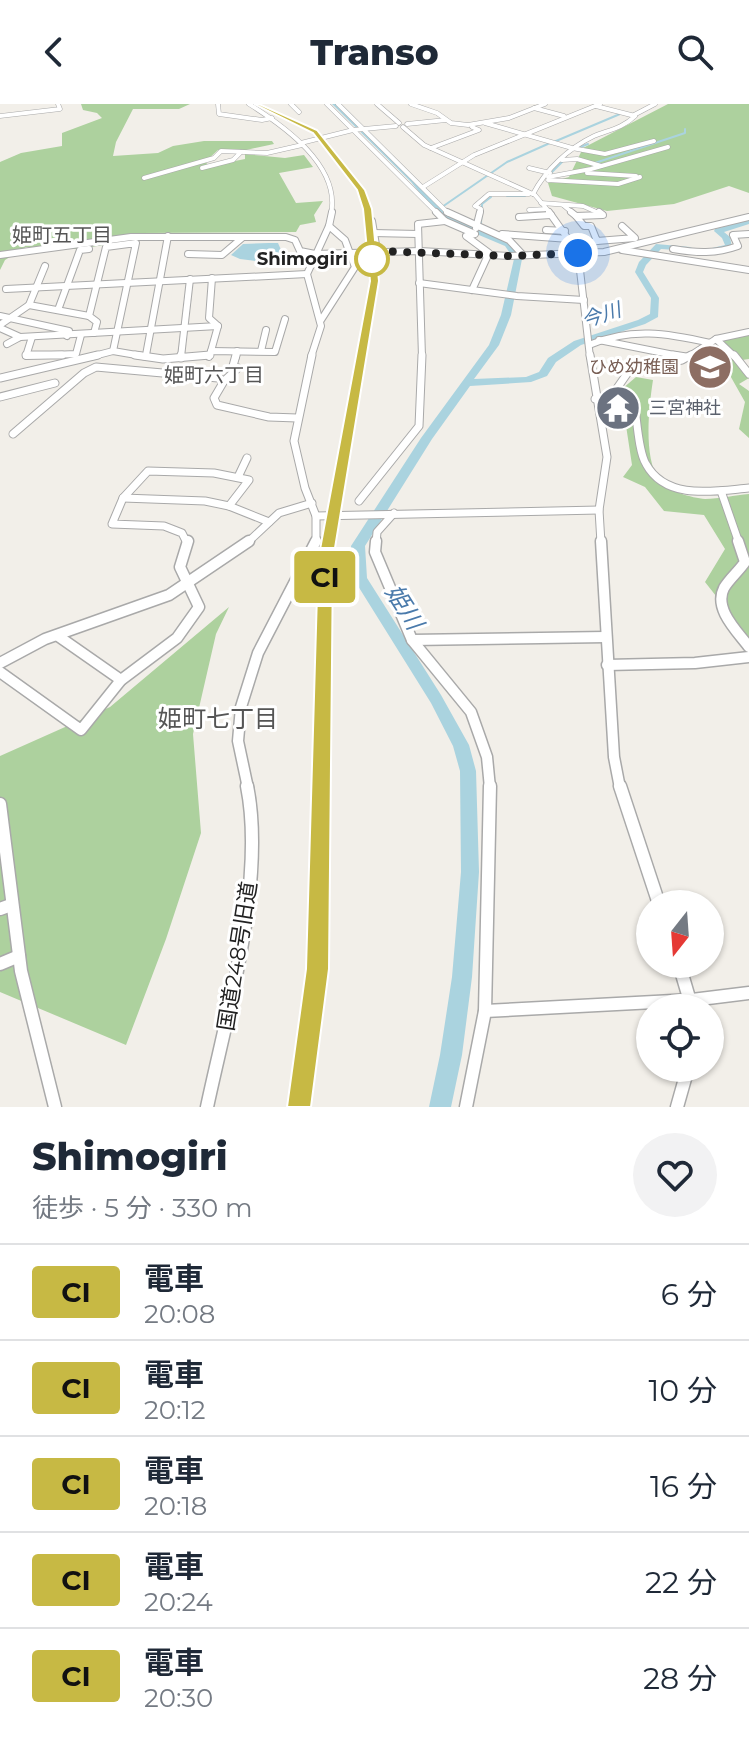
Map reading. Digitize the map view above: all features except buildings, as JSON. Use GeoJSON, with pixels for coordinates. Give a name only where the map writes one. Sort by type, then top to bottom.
{"type":"FeatureCollection","features":[{"type":"Feature","properties":{"kind":"street"},"geometry":{"type":"LineString","coordinates":[[0,113],[51,104]]}},
{"type":"Feature","properties":{"kind":"street"},"geometry":{"type":"LineString","coordinates":[[0,113],[60,109],[58,104]]}},
{"type":"Feature","properties":{"kind":"street"},"geometry":{"type":"LineString","coordinates":[[218,104],[219,114],[262,120],[272,118]]}},
{"type":"Feature","properties":{"kind":"street"},"geometry":{"type":"LineString","coordinates":[[249,104],[272,118],[302,144],[331,188],[334,200],[329,226],[307,274],[321,320]]}},
{"type":"Feature","properties":{"kind":"street"},"geometry":{"type":"LineString","coordinates":[[291,104],[299,112]]}},
{"type":"Feature","properties":{"kind":"street"},"geometry":{"type":"LineString","coordinates":[[327,104],[449,214],[509,240],[523,255]]}},
{"type":"Feature","properties":{"kind":"street"},"geometry":{"type":"LineString","coordinates":[[338,104],[358,130],[445,221],[475,234],[466,236],[489,253]]}},
{"type":"Feature","properties":{"kind":"street"},"geometry":{"type":"LineString","coordinates":[[377,104],[431,148],[534,194],[565,231],[576,250],[595,399],[607,457],[599,510],[614,757],[622,796],[654,890]]}},
{"type":"Feature","properties":{"kind":"street"},"geometry":{"type":"LineString","coordinates":[[411,104],[437,113],[446,120]]}},
{"type":"Feature","properties":{"kind":"street"},"geometry":{"type":"LineString","coordinates":[[468,125],[485,123],[545,104]]}},
{"type":"Feature","properties":{"kind":"street"},"geometry":{"type":"LineString","coordinates":[[421,186],[460,162],[593,105],[634,115],[655,104]]}},
{"type":"Feature","properties":{"kind":"street"},"geometry":{"type":"LineString","coordinates":[[521,134],[593,105]]}},
{"type":"Feature","properties":{"kind":"street"},"geometry":{"type":"LineString","coordinates":[[534,108],[564,116]]}},
{"type":"Feature","properties":{"kind":"street"},"geometry":{"type":"LineString","coordinates":[[534,194],[540,178],[550,172],[572,148],[617,130],[634,119],[634,115]]}},
{"type":"Feature","properties":{"kind":"street"},"geometry":{"type":"LineString","coordinates":[[144,178],[214,158],[221,151],[267,153],[358,130],[446,120],[479,130],[431,148]]}},
{"type":"Feature","properties":{"kind":"street"},"geometry":{"type":"LineString","coordinates":[[485,123],[551,143],[591,148],[605,154]]}},
{"type":"Feature","properties":{"kind":"street"},"geometry":{"type":"LineString","coordinates":[[534,194],[543,180],[567,172],[631,160],[668,147],[656,143],[597,157]]}},
{"type":"Feature","properties":{"kind":"street"},"geometry":{"type":"LineString","coordinates":[[195,170],[233,160],[241,152]]}},
{"type":"Feature","properties":{"kind":"street"},"geometry":{"type":"LineString","coordinates":[[561,160],[577,159],[601,166]]}},
{"type":"Feature","properties":{"kind":"street"},"geometry":{"type":"LineString","coordinates":[[544,167],[550,172]]}},
{"type":"Feature","properties":{"kind":"street"},"geometry":{"type":"LineString","coordinates":[[529,168],[550,172]]}},
{"type":"Feature","properties":{"kind":"street"},"geometry":{"type":"LineString","coordinates":[[567,172],[640,177],[597,189]]}},
{"type":"Feature","properties":{"kind":"street"},"geometry":{"type":"LineString","coordinates":[[543,180],[618,184]]}},
{"type":"Feature","properties":{"kind":"street"},"geometry":{"type":"LineString","coordinates":[[476,228],[481,209],[475,206],[489,194],[534,194]]}},
{"type":"Feature","properties":{"kind":"street"},"geometry":{"type":"LineString","coordinates":[[541,203],[598,210],[603,215],[576,216]]}},
{"type":"Feature","properties":{"kind":"street"},"geometry":{"type":"LineString","coordinates":[[563,205],[584,226],[591,226],[597,241]]}},
{"type":"Feature","properties":{"kind":"street"},"geometry":{"type":"LineString","coordinates":[[529,210],[546,209]]}},
{"type":"Feature","properties":{"kind":"street"},"geometry":{"type":"LineString","coordinates":[[519,217],[551,215]]}},
{"type":"Feature","properties":{"kind":"street"},"geometry":{"type":"LineString","coordinates":[[0,255],[131,237],[168,236],[292,238],[302,252],[315,254],[420,251],[509,256],[619,249],[749,217]]}},
{"type":"Feature","properties":{"kind":"street"},"geometry":{"type":"LineString","coordinates":[[372,221],[377,251]]}},
{"type":"Feature","properties":{"kind":"street"},"geometry":{"type":"LineString","coordinates":[[359,501],[419,426],[422,352],[418,224],[445,221]]}},
{"type":"Feature","properties":{"kind":"street"},"geometry":{"type":"LineString","coordinates":[[321,320],[355,270],[355,261],[345,240],[329,226]]}},
{"type":"Feature","properties":{"kind":"street"},"geometry":{"type":"LineString","coordinates":[[576,250],[597,241],[635,238],[622,226]]}},
{"type":"Feature","properties":{"kind":"street"},"geometry":{"type":"LineString","coordinates":[[546,230],[565,231]]}},
{"type":"Feature","properties":{"kind":"street"},"geometry":{"type":"LineString","coordinates":[[373,233],[418,234]]}},
{"type":"Feature","properties":{"kind":"street"},"geometry":{"type":"LineString","coordinates":[[495,234],[569,239]]}},
{"type":"Feature","properties":{"kind":"street"},"geometry":{"type":"LineString","coordinates":[[673,249],[700,255],[721,252],[738,246],[733,235],[749,234]]}},
{"type":"Feature","properties":{"kind":"street"},"geometry":{"type":"LineString","coordinates":[[146,355],[168,236]]}},
{"type":"Feature","properties":{"kind":"street"},"geometry":{"type":"LineString","coordinates":[[188,254],[222,255],[242,238]]}},
{"type":"Feature","properties":{"kind":"street"},"geometry":{"type":"LineString","coordinates":[[58,310],[80,250],[136,243],[113,351]]}},
{"type":"Feature","properties":{"kind":"street"},"geometry":{"type":"LineString","coordinates":[[89,316],[106,247]]}},
{"type":"Feature","properties":{"kind":"street"},"geometry":{"type":"LineString","coordinates":[[619,249],[749,270]]}},
{"type":"Feature","properties":{"kind":"street"},"geometry":{"type":"LineString","coordinates":[[295,263],[302,252]]}},
{"type":"Feature","properties":{"kind":"street"},"geometry":{"type":"LineString","coordinates":[[472,290],[489,253]]}},
{"type":"Feature","properties":{"kind":"street"},"geometry":{"type":"LineString","coordinates":[[700,255],[714,265]]}},
{"type":"Feature","properties":{"kind":"street"},"geometry":{"type":"LineString","coordinates":[[20,337],[0,326],[29,305],[45,266]]}},
{"type":"Feature","properties":{"kind":"street"},"geometry":{"type":"LineString","coordinates":[[6,289],[307,274]]}},
{"type":"Feature","properties":{"kind":"street"},"geometry":{"type":"LineString","coordinates":[[212,278],[209,318],[218,326]]}},
{"type":"Feature","properties":{"kind":"street"},"geometry":{"type":"LineString","coordinates":[[181,358],[190,279]]}},
{"type":"Feature","properties":{"kind":"street"},"geometry":{"type":"LineString","coordinates":[[419,283],[506,295],[584,300]]}},
{"type":"Feature","properties":{"kind":"street"},"geometry":{"type":"LineString","coordinates":[[29,305],[89,316],[97,322],[94,333]]}},
{"type":"Feature","properties":{"kind":"street"},"geometry":{"type":"LineString","coordinates":[[0,316],[69,331],[67,336]]}},
{"type":"Feature","properties":{"kind":"street"},"geometry":{"type":"LineString","coordinates":[[211,351],[275,352],[285,319]]}},
{"type":"Feature","properties":{"kind":"street","name":"国道248号旧道"},"geometry":{"type":"LineString","coordinates":[[207,1107],[249,898],[251,805],[238,741],[240,715],[258,653],[312,554],[317,531],[316,516],[294,441],[321,320]]}},
{"type":"Feature","properties":{"kind":"street"},"geometry":{"type":"LineString","coordinates":[[7,344],[20,337],[218,326]]}},
{"type":"Feature","properties":{"kind":"street"},"geometry":{"type":"LineString","coordinates":[[0,378],[95,358],[113,351],[181,358],[209,357],[218,326]]}},
{"type":"Feature","properties":{"kind":"street"},"geometry":{"type":"LineString","coordinates":[[599,340],[610,334],[643,329],[713,341],[731,351],[749,374]]}},
{"type":"Feature","properties":{"kind":"street"},"geometry":{"type":"LineString","coordinates":[[261,351],[266,330]]}},
{"type":"Feature","properties":{"kind":"street"},"geometry":{"type":"LineString","coordinates":[[595,399],[603,400],[615,391],[629,371],[689,357],[713,341],[749,332]]}},
{"type":"Feature","properties":{"kind":"street"},"geometry":{"type":"LineString","coordinates":[[32,337],[26,356],[76,354],[81,335]]}},
{"type":"Feature","properties":{"kind":"street"},"geometry":{"type":"LineString","coordinates":[[42,356],[49,336]]}},
{"type":"Feature","properties":{"kind":"street"},"geometry":{"type":"LineString","coordinates":[[589,340],[689,357]]}},
{"type":"Feature","properties":{"kind":"street"},"geometry":{"type":"LineString","coordinates":[[237,351],[233,366],[238,368],[224,381],[214,398],[217,405],[269,417],[297,418]]}},
{"type":"Feature","properties":{"kind":"street"},"geometry":{"type":"LineString","coordinates":[[13,434],[84,373],[105,365],[224,381]]}},
{"type":"Feature","properties":{"kind":"street"},"geometry":{"type":"LineString","coordinates":[[45,367],[62,393]]}},
{"type":"Feature","properties":{"kind":"street"},"geometry":{"type":"LineString","coordinates":[[0,397],[55,383]]}},
{"type":"Feature","properties":{"kind":"street"},"geometry":{"type":"LineString","coordinates":[[615,391],[634,402],[643,457],[649,470],[670,485],[688,491],[749,488]]}},
{"type":"Feature","properties":{"kind":"street"},"geometry":{"type":"LineString","coordinates":[[238,477],[247,458]]}},
{"type":"Feature","properties":{"kind":"street"},"geometry":{"type":"LineString","coordinates":[[0,672],[81,730],[121,680],[177,638],[197,614],[199,607],[180,567],[188,540],[186,536],[169,527],[112,524],[123,498],[148,471],[214,473],[249,480],[229,506]]}},
{"type":"Feature","properties":{"kind":"street"},"geometry":{"type":"LineString","coordinates":[[721,491],[745,562],[722,591],[720,599],[723,609],[749,647]]}},
{"type":"Feature","properties":{"kind":"street"},"geometry":{"type":"LineString","coordinates":[[123,498],[190,499],[229,506],[269,522]]}},
{"type":"Feature","properties":{"kind":"street"},"geometry":{"type":"LineString","coordinates":[[0,663],[29,646],[159,599],[239,551],[279,513],[312,503]]}},
{"type":"Feature","properties":{"kind":"street"},"geometry":{"type":"LineString","coordinates":[[316,516],[599,510]]}},
{"type":"Feature","properties":{"kind":"street"},"geometry":{"type":"LineString","coordinates":[[394,513],[377,532],[375,552],[412,640],[471,712],[487,757],[491,832],[485,1011],[466,1107]]}},
{"type":"Feature","properties":{"kind":"street"},"geometry":{"type":"LineString","coordinates":[[58,636],[121,680]]}},
{"type":"Feature","properties":{"kind":"street"},"geometry":{"type":"LineString","coordinates":[[412,640],[606,637]]}},
{"type":"Feature","properties":{"kind":"street"},"geometry":{"type":"LineString","coordinates":[[607,665],[695,663],[749,657]]}},
{"type":"Feature","properties":{"kind":"street"},"geometry":{"type":"LineString","coordinates":[[0,804],[6,907],[55,1107]]}},
{"type":"Feature","properties":{"kind":"street"},"geometry":{"type":"LineString","coordinates":[[0,964],[19,956]]}},
{"type":"Feature","properties":{"kind":"street"},"geometry":{"type":"LineString","coordinates":[[724,998],[749,993]]}},
{"type":"Feature","properties":{"kind":"street"},"geometry":{"type":"LineString","coordinates":[[485,1011],[636,1006]]}},
{"type":"Feature","properties":{"kind":"street"},"geometry":{"type":"LineString","coordinates":[[677,1107],[684,1082]]}},
{"type":"Feature","properties":{"kind":"green space"},"geometry":{"type":"Polygon","coordinates":[[[81,104],[190,104],[179,109],[133,109],[116,142],[113,156],[158,153],[173,146],[204,141],[272,141],[274,144],[246,150],[218,150],[205,162],[210,166],[245,159],[245,154],[285,158],[304,155],[313,167],[279,173],[296,203],[323,201],[314,215],[316,222],[300,225],[296,232],[141,233],[137,240],[78,249],[26,247],[5,260],[0,270],[0,162],[21,153],[62,146],[62,133],[102,118],[97,113],[83,110],[81,104]]]}},
{"type":"Feature","properties":{"kind":"green space"},"geometry":{"type":"Polygon","coordinates":[[[668,104],[749,104],[749,193],[729,186],[674,204],[607,211],[552,196],[548,183],[569,177],[583,148],[668,104]]]}},
{"type":"Feature","properties":{"kind":"green space"},"geometry":{"type":"Polygon","coordinates":[[[749,335],[749,359],[735,361],[749,378],[739,384],[749,391],[749,438],[739,429],[745,402],[714,347],[726,340],[749,335]]]}},
{"type":"Feature","properties":{"kind":"green space"},"geometry":{"type":"Polygon","coordinates":[[[636,377],[653,380],[649,445],[659,480],[680,493],[705,499],[749,494],[749,638],[705,582],[725,549],[704,515],[664,511],[645,487],[623,477],[632,465],[625,419],[605,421],[601,407],[636,377]]]}},
{"type":"Feature","properties":{"kind":"green space"},"geometry":{"type":"Polygon","coordinates":[[[229,607],[216,634],[193,734],[201,833],[126,1045],[0,992],[0,756],[110,707],[229,607]]]}},
{"type":"Feature","properties":{"kind":"water"},"geometry":{"type":"Polygon","coordinates":[[[278,243],[282,252],[273,263],[231,255],[243,244],[278,243]]]}},
{"type":"Feature","properties":{"kind":"waterway","name":"姫川"},"geometry":{"type":"LineString","coordinates":[[335,104],[438,210],[463,225],[508,244],[518,259],[506,315],[494,345],[467,383]]}},
{"type":"Feature","properties":{"kind":"waterway"},"geometry":{"type":"LineString","coordinates":[[556,141],[620,114]]}},
{"type":"Feature","properties":{"kind":"waterway"},"geometry":{"type":"LineString","coordinates":[[595,163],[685,133],[685,129]]}},
{"type":"Feature","properties":{"kind":"waterway"},"geometry":{"type":"LineString","coordinates":[[442,207],[507,162],[550,143]]}},
{"type":"Feature","properties":{"kind":"waterway"},"geometry":{"type":"LineString","coordinates":[[578,148],[588,144]]}},
{"type":"Feature","properties":{"kind":"waterway"},"geometry":{"type":"LineString","coordinates":[[552,172],[562,162]]}},
{"type":"Feature","properties":{"kind":"waterway"},"geometry":{"type":"LineString","coordinates":[[507,196],[525,196]]}},
{"type":"Feature","properties":{"kind":"waterway"},"geometry":{"type":"LineString","coordinates":[[481,223],[482,204],[491,197]]}},
{"type":"Feature","properties":{"kind":"waterway","name":"今川"},"geometry":{"type":"LineString","coordinates":[[711,251],[729,246],[726,237],[718,231],[749,222]]}},
{"type":"Feature","properties":{"kind":"waterway","name":"今川"},"geometry":{"type":"LineString","coordinates":[[467,383],[527,380],[543,374],[552,360],[564,350],[655,315],[655,298],[639,272],[642,264],[659,246],[690,249]]}},
{"type":"Feature","properties":{"kind":"waterway","name":"姫川"},"geometry":{"type":"LineString","coordinates":[[440,1107],[462,977],[470,872],[468,771],[461,745],[436,699],[360,578],[358,546],[427,438],[467,383]]}},
{"type":"Feature","properties":{"kind":"railway"},"geometry":{"type":"LineString","coordinates":[[257,104],[315,132],[361,190],[367,204],[375,281],[325,560],[321,788]]}},
{"type":"Feature","properties":{"kind":"railway"},"geometry":{"type":"LineString","coordinates":[[299,1107],[317,969],[321,786]]}},
{"type":"Feature","properties":{"kind":"train","name":"CI"},"geometry":{"type":"LineString","coordinates":[[257,104],[315,132],[361,190],[367,209],[375,281],[325,560],[321,891],[317,969],[299,1107]]}},
{"type":"Feature","properties":{"kind":"place","name":"Shimogiri"},"geometry":{"type":"Point","coordinates":[372,259]}},
{"type":"Feature","properties":{"kind":"place","name":"ひめ幼稚園"},"geometry":{"type":"Point","coordinates":[710,367]}},
{"type":"Feature","properties":{"kind":"place","name":"三宮神社"},"geometry":{"type":"Point","coordinates":[618,408]}},
{"type":"Feature","properties":{"kind":"district","name":"姫町五丁目"},"geometry":{"type":"Point","coordinates":[62,235]}},
{"type":"Feature","properties":{"kind":"district","name":"姫町六丁目"},"geometry":{"type":"Point","coordinates":[214,375]}},
{"type":"Feature","properties":{"kind":"district","name":"姫町七丁目"},"geometry":{"type":"Point","coordinates":[218,719]}},
{"type":"Feature","properties":{"kind":"route"},"geometry":{"type":"LineString","coordinates":[[372,259],[372,251],[509,256],[578,253]]}}]}
